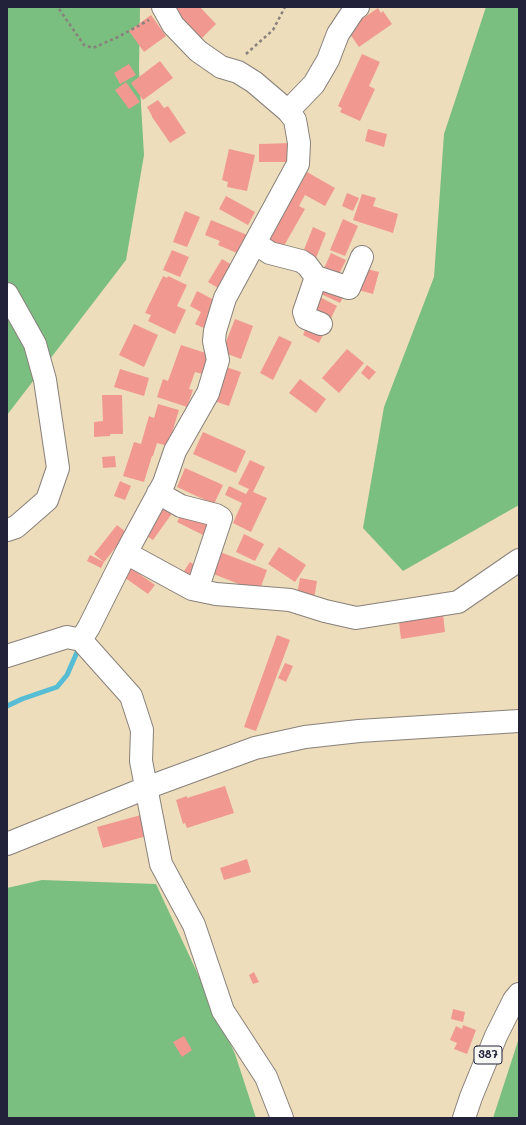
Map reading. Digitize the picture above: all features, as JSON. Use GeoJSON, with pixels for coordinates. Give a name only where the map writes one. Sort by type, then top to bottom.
{"type":"FeatureCollection","features":[{"type":"Feature","properties":{"kind":"main road"},"geometry":{"type":"LineString","coordinates":[[288,112],[314,84],[328,60],[338,34],[354,10],[358,7]]}},
{"type":"Feature","properties":{"kind":"main road"},"geometry":{"type":"LineString","coordinates":[[81,640],[164,483],[175,451],[208,393],[218,360],[214,341],[215,331],[225,298],[298,164],[299,143],[295,120],[254,82],[238,72],[221,67],[198,51],[173,25],[164,9]]}},
{"type":"Feature","properties":{"kind":"main road"},"geometry":{"type":"LineString","coordinates":[[255,243],[270,253],[301,261],[307,265],[316,277],[349,288],[362,257]]}},
{"type":"Feature","properties":{"kind":"main road"},"geometry":{"type":"LineString","coordinates":[[316,277],[304,312],[306,318],[321,324]]}},
{"type":"Feature","properties":{"kind":"main road"},"geometry":{"type":"LineString","coordinates":[[7,294],[35,344],[45,380],[58,468],[47,500],[16,527],[7,530]]}},
{"type":"Feature","properties":{"kind":"main road"},"geometry":{"type":"LineString","coordinates":[[158,494],[181,506],[216,515],[221,518],[197,590]]}},
{"type":"Feature","properties":{"kind":"main road"},"geometry":{"type":"LineString","coordinates":[[126,554],[192,589],[216,594],[290,600],[325,611],[356,618],[458,602],[519,560]]}},
{"type":"Feature","properties":{"kind":"main road"},"geometry":{"type":"LineString","coordinates":[[7,656],[67,637],[81,640],[131,696],[142,730],[141,760],[161,864],[194,925],[223,1011],[266,1077],[282,1118]]}},
{"type":"Feature","properties":{"kind":"main road"},"geometry":{"type":"LineString","coordinates":[[7,844],[146,788],[254,748],[305,737],[359,731],[519,721]]}},
{"type":"Feature","properties":{"kind":"main road","name":"387"},"geometry":{"type":"LineString","coordinates":[[464,1118],[496,1036],[514,1000],[519,994]]}},
{"type":"Feature","properties":{"kind":"path"},"geometry":{"type":"LineString","coordinates":[[233,70],[248,52],[273,30],[285,7]]}},
{"type":"Feature","properties":{"kind":"path"},"geometry":{"type":"LineString","coordinates":[[59,9],[84,46],[93,48],[118,37],[164,9]]}},
{"type":"Feature","properties":{"kind":"green space"},"geometry":{"type":"Polygon","coordinates":[[[7,7],[140,7],[139,70],[144,155],[126,260],[7,415],[7,7]]]}},
{"type":"Feature","properties":{"kind":"green space"},"geometry":{"type":"Polygon","coordinates":[[[486,7],[519,7],[519,505],[403,571],[363,528],[384,407],[434,277],[444,134],[486,7]]]}},
{"type":"Feature","properties":{"kind":"green space"},"geometry":{"type":"Polygon","coordinates":[[[42,880],[156,884],[235,1054],[256,1118],[7,1118],[7,888],[42,880]]]}},
{"type":"Feature","properties":{"kind":"green space"},"geometry":{"type":"Polygon","coordinates":[[[519,1038],[519,1118],[493,1118],[519,1038]]]}},
{"type":"Feature","properties":{"kind":"building"},"geometry":{"type":"Polygon","coordinates":[[[174,7],[200,7],[216,24],[197,43],[174,7]]]}},
{"type":"Feature","properties":{"kind":"building"},"geometry":{"type":"Polygon","coordinates":[[[378,8],[381,13],[383,11],[392,24],[359,47],[350,34],[354,32],[350,27],[378,8]]]}},
{"type":"Feature","properties":{"kind":"building"},"geometry":{"type":"Polygon","coordinates":[[[151,15],[166,36],[144,52],[129,31],[151,15]]]}},
{"type":"Feature","properties":{"kind":"building"},"geometry":{"type":"Polygon","coordinates":[[[362,54],[380,62],[369,86],[375,89],[360,121],[340,112],[342,108],[338,106],[362,54]]]}},
{"type":"Feature","properties":{"kind":"building"},"geometry":{"type":"Polygon","coordinates":[[[160,61],[173,78],[143,100],[131,83],[160,61]]]}},
{"type":"Feature","properties":{"kind":"building"},"geometry":{"type":"Polygon","coordinates":[[[129,64],[136,75],[120,84],[114,73],[129,64]]]}},
{"type":"Feature","properties":{"kind":"building"},"geometry":{"type":"Polygon","coordinates":[[[126,82],[140,102],[129,109],[115,90],[126,82]]]}},
{"type":"Feature","properties":{"kind":"building"},"geometry":{"type":"Polygon","coordinates":[[[158,100],[164,108],[168,106],[186,133],[170,143],[147,107],[158,100]]]}},
{"type":"Feature","properties":{"kind":"building"},"geometry":{"type":"Polygon","coordinates":[[[368,129],[387,134],[384,147],[365,141],[368,129]]]}},
{"type":"Feature","properties":{"kind":"building"},"geometry":{"type":"Polygon","coordinates":[[[291,143],[291,162],[259,162],[259,144],[291,143]]]}},
{"type":"Feature","properties":{"kind":"building"},"geometry":{"type":"Polygon","coordinates":[[[229,149],[255,155],[247,191],[227,187],[228,182],[222,180],[229,149]]]}},
{"type":"Feature","properties":{"kind":"building"},"geometry":{"type":"Polygon","coordinates":[[[307,172],[335,188],[325,206],[305,195],[299,206],[305,209],[281,251],[267,243],[289,204],[285,201],[297,181],[301,183],[307,172]]]}},
{"type":"Feature","properties":{"kind":"building"},"geometry":{"type":"Polygon","coordinates":[[[347,193],[359,198],[353,211],[342,206],[347,193]]]}},
{"type":"Feature","properties":{"kind":"building"},"geometry":{"type":"Polygon","coordinates":[[[362,194],[376,198],[373,206],[398,214],[393,233],[353,220],[362,194]]]}},
{"type":"Feature","properties":{"kind":"building"},"geometry":{"type":"Polygon","coordinates":[[[226,196],[255,212],[248,225],[219,209],[226,196]]]}},
{"type":"Feature","properties":{"kind":"building"},"geometry":{"type":"Polygon","coordinates":[[[185,211],[200,217],[187,247],[173,242],[185,211]]]}},
{"type":"Feature","properties":{"kind":"building"},"geometry":{"type":"Polygon","coordinates":[[[343,219],[358,226],[345,256],[330,250],[343,219]]]}},
{"type":"Feature","properties":{"kind":"building"},"geometry":{"type":"Polygon","coordinates":[[[211,220],[252,237],[244,256],[218,245],[220,241],[205,235],[211,220]]]}},
{"type":"Feature","properties":{"kind":"building"},"geometry":{"type":"Polygon","coordinates":[[[313,227],[326,233],[314,263],[301,257],[313,227]]]}},
{"type":"Feature","properties":{"kind":"building"},"geometry":{"type":"Polygon","coordinates":[[[172,250],[189,257],[180,277],[163,270],[172,250]]]}},
{"type":"Feature","properties":{"kind":"building"},"geometry":{"type":"Polygon","coordinates":[[[331,253],[346,260],[339,274],[324,268],[331,253]]]}},
{"type":"Feature","properties":{"kind":"building"},"geometry":{"type":"Polygon","coordinates":[[[222,259],[237,268],[223,291],[208,282],[222,259]]]}},
{"type":"Feature","properties":{"kind":"building"},"geometry":{"type":"Polygon","coordinates":[[[363,268],[379,272],[373,294],[358,290],[363,268]]]}},
{"type":"Feature","properties":{"kind":"building"},"geometry":{"type":"Polygon","coordinates":[[[163,276],[167,278],[168,276],[187,285],[177,306],[186,310],[175,334],[148,321],[151,315],[145,313],[163,276]]]}},
{"type":"Feature","properties":{"kind":"building"},"geometry":{"type":"Polygon","coordinates":[[[324,282],[346,292],[340,303],[319,293],[324,282]]]}},
{"type":"Feature","properties":{"kind":"building"},"geometry":{"type":"Polygon","coordinates":[[[197,291],[222,304],[208,330],[195,324],[201,312],[190,306],[197,291]]]}},
{"type":"Feature","properties":{"kind":"building"},"geometry":{"type":"Polygon","coordinates":[[[318,296],[337,306],[329,322],[310,312],[318,296]]]}},
{"type":"Feature","properties":{"kind":"building"},"geometry":{"type":"Polygon","coordinates":[[[235,319],[253,326],[241,359],[222,352],[235,319]]]}},
{"type":"Feature","properties":{"kind":"building"},"geometry":{"type":"Polygon","coordinates":[[[308,323],[325,331],[319,343],[303,335],[308,323]]]}},
{"type":"Feature","properties":{"kind":"building"},"geometry":{"type":"Polygon","coordinates":[[[134,324],[158,335],[144,367],[119,355],[134,324]]]}},
{"type":"Feature","properties":{"kind":"building"},"geometry":{"type":"Polygon","coordinates":[[[279,336],[292,342],[273,380],[260,373],[279,336]]]}},
{"type":"Feature","properties":{"kind":"building"},"geometry":{"type":"Polygon","coordinates":[[[181,345],[212,355],[206,375],[195,372],[189,389],[193,390],[187,407],[157,397],[163,379],[168,381],[181,345]]]}},
{"type":"Feature","properties":{"kind":"building"},"geometry":{"type":"Polygon","coordinates":[[[347,349],[364,363],[339,393],[322,378],[347,349]]]}},
{"type":"Feature","properties":{"kind":"building"},"geometry":{"type":"Polygon","coordinates":[[[367,365],[376,372],[369,380],[361,373],[367,365]]]}},
{"type":"Feature","properties":{"kind":"building"},"geometry":{"type":"Polygon","coordinates":[[[223,366],[241,372],[229,406],[211,400],[223,366]]]}},
{"type":"Feature","properties":{"kind":"building"},"geometry":{"type":"Polygon","coordinates":[[[120,369],[149,378],[144,396],[114,387],[120,369]]]}},
{"type":"Feature","properties":{"kind":"building"},"geometry":{"type":"Polygon","coordinates":[[[300,379],[326,399],[316,413],[289,393],[300,379]]]}},
{"type":"Feature","properties":{"kind":"building"},"geometry":{"type":"Polygon","coordinates":[[[102,395],[122,395],[123,434],[110,434],[110,436],[94,437],[94,422],[103,421],[102,395]]]}},
{"type":"Feature","properties":{"kind":"building"},"geometry":{"type":"Polygon","coordinates":[[[158,404],[179,410],[168,446],[157,443],[144,482],[123,476],[134,442],[141,444],[149,416],[154,418],[158,404]]]}},
{"type":"Feature","properties":{"kind":"building"},"geometry":{"type":"Polygon","coordinates":[[[203,432],[246,451],[236,473],[193,454],[203,432]]]}},
{"type":"Feature","properties":{"kind":"building"},"geometry":{"type":"Polygon","coordinates":[[[115,456],[116,467],[103,468],[102,457],[115,456]]]}},
{"type":"Feature","properties":{"kind":"building"},"geometry":{"type":"Polygon","coordinates":[[[250,460],[265,467],[253,492],[267,498],[251,532],[233,523],[242,503],[225,495],[229,486],[246,494],[249,489],[238,484],[250,460]]]}},
{"type":"Feature","properties":{"kind":"building"},"geometry":{"type":"Polygon","coordinates":[[[185,468],[223,485],[214,504],[177,487],[185,468]]]}},
{"type":"Feature","properties":{"kind":"building"},"geometry":{"type":"Polygon","coordinates":[[[120,481],[131,486],[125,500],[114,496],[120,481]]]}},
{"type":"Feature","properties":{"kind":"building"},"geometry":{"type":"Polygon","coordinates":[[[162,504],[173,512],[153,540],[142,533],[162,504]]]}},
{"type":"Feature","properties":{"kind":"building"},"geometry":{"type":"Polygon","coordinates":[[[186,506],[217,522],[209,538],[177,522],[186,506]]]}},
{"type":"Feature","properties":{"kind":"building"},"geometry":{"type":"Polygon","coordinates":[[[117,525],[127,533],[104,562],[94,554],[117,525]]]}},
{"type":"Feature","properties":{"kind":"building"},"geometry":{"type":"Polygon","coordinates":[[[244,534],[264,544],[255,561],[236,552],[244,534]]]}},
{"type":"Feature","properties":{"kind":"building"},"geometry":{"type":"Polygon","coordinates":[[[279,547],[306,565],[295,582],[268,564],[279,547]]]}},
{"type":"Feature","properties":{"kind":"building"},"geometry":{"type":"Polygon","coordinates":[[[220,552],[267,570],[259,592],[211,573],[220,552]]]}},
{"type":"Feature","properties":{"kind":"building"},"geometry":{"type":"Polygon","coordinates":[[[90,555],[104,562],[101,568],[87,561],[90,555]]]}},
{"type":"Feature","properties":{"kind":"building"},"geometry":{"type":"Polygon","coordinates":[[[190,562],[203,570],[196,582],[182,574],[190,562]]]}},
{"type":"Feature","properties":{"kind":"building"},"geometry":{"type":"Polygon","coordinates":[[[128,566],[155,585],[148,594],[121,575],[128,566]]]}},
{"type":"Feature","properties":{"kind":"building"},"geometry":{"type":"Polygon","coordinates":[[[300,578],[317,581],[313,605],[296,601],[300,578]]]}},
{"type":"Feature","properties":{"kind":"building"},"geometry":{"type":"Polygon","coordinates":[[[443,614],[445,632],[401,639],[399,622],[443,614]]]}},
{"type":"Feature","properties":{"kind":"building"},"geometry":{"type":"Polygon","coordinates":[[[277,635],[290,640],[256,731],[244,727],[277,635]]]}},
{"type":"Feature","properties":{"kind":"building"},"geometry":{"type":"Polygon","coordinates":[[[285,663],[293,666],[286,682],[278,678],[285,663]]]}},
{"type":"Feature","properties":{"kind":"building"},"geometry":{"type":"Polygon","coordinates":[[[225,786],[234,813],[187,828],[185,823],[183,824],[176,800],[225,786]]]}},
{"type":"Feature","properties":{"kind":"building"},"geometry":{"type":"Polygon","coordinates":[[[141,815],[147,836],[103,848],[97,827],[141,815]]]}},
{"type":"Feature","properties":{"kind":"building"},"geometry":{"type":"Polygon","coordinates":[[[247,859],[251,872],[224,880],[220,868],[247,859]]]}},
{"type":"Feature","properties":{"kind":"building"},"geometry":{"type":"Polygon","coordinates":[[[254,972],[259,982],[253,984],[249,975],[254,972]]]}},
{"type":"Feature","properties":{"kind":"building"},"geometry":{"type":"Polygon","coordinates":[[[453,1009],[465,1012],[463,1022],[451,1019],[453,1009]]]}},
{"type":"Feature","properties":{"kind":"building"},"geometry":{"type":"Polygon","coordinates":[[[463,1025],[476,1030],[467,1054],[454,1049],[457,1043],[450,1040],[456,1026],[462,1029],[463,1025]]]}},
{"type":"Feature","properties":{"kind":"building"},"geometry":{"type":"Polygon","coordinates":[[[184,1036],[192,1050],[182,1057],[173,1042],[184,1036]]]}},
{"type":"Feature","properties":{"kind":"waterway"},"geometry":{"type":"LineString","coordinates":[[7,706],[22,699],[57,687],[67,675],[78,650]]}}]}
